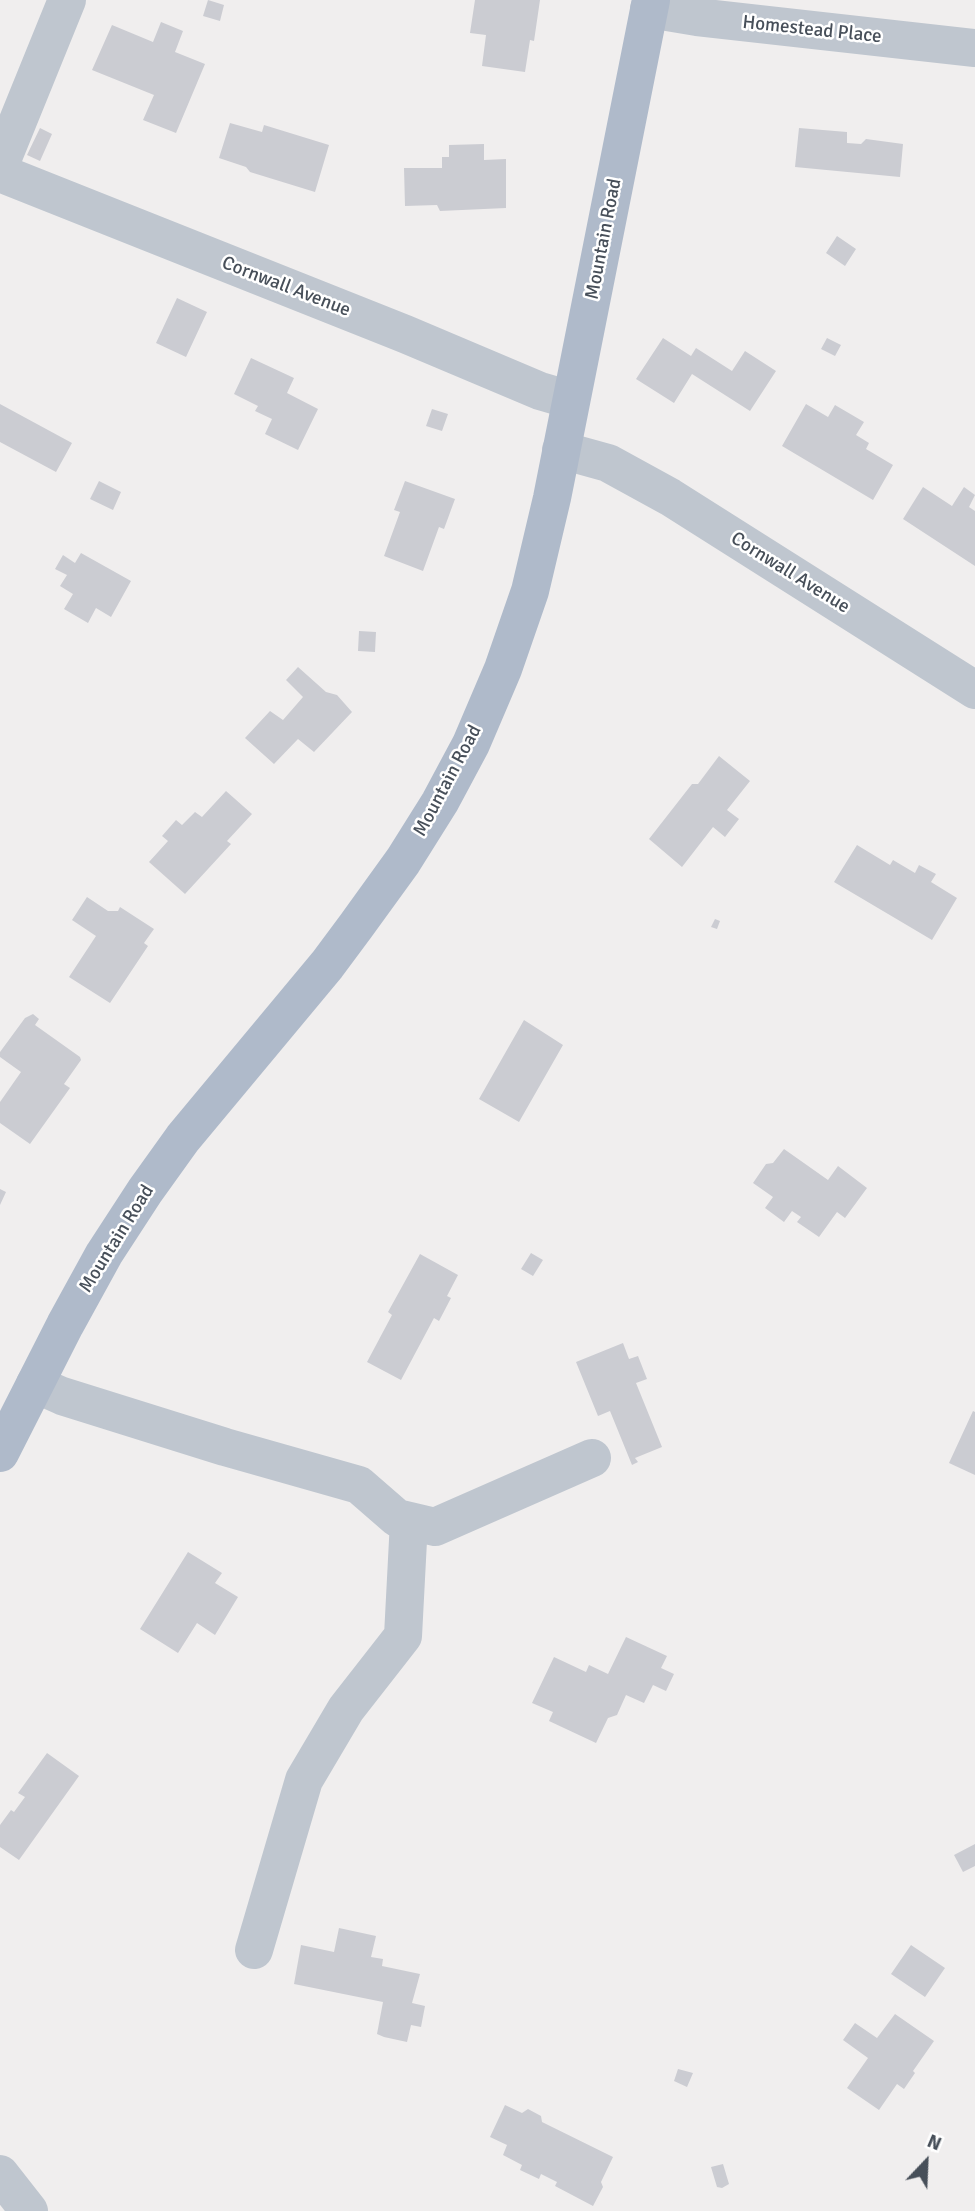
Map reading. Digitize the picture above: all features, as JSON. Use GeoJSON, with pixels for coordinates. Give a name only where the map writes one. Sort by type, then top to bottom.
{"type":"FeatureCollection","features":[{"type":"Feature","properties":{"kind":"main road","name":"Mountain Road"},"geometry":{"type":"LineString","coordinates":[[0,1453],[104,1254],[145,1191],[183,1138],[334,955],[403,860],[440,802],[471,744],[503,669],[530,591],[650,5]]}},
{"type":"Feature","properties":{"kind":"street"},"geometry":{"type":"LineString","coordinates":[[0,165],[67,0]]}},
{"type":"Feature","properties":{"kind":"street","name":"Homestead Place"},"geometry":{"type":"LineString","coordinates":[[650,5],[697,17],[975,48]]}},
{"type":"Feature","properties":{"kind":"street","name":"Cornwall Avenue"},"geometry":{"type":"LineString","coordinates":[[0,173],[405,334],[528,386],[571,400]]}},
{"type":"Feature","properties":{"kind":"street","name":"Cornwall Avenue"},"geometry":{"type":"LineString","coordinates":[[561,450],[608,463],[670,497],[975,690]]}},
{"type":"Feature","properties":{"kind":"street"},"geometry":{"type":"LineString","coordinates":[[35,1384],[75,1400],[225,1447],[359,1485],[397,1518],[435,1527],[592,1458]]}},
{"type":"Feature","properties":{"kind":"street"},"geometry":{"type":"LineString","coordinates":[[254,1950],[304,1780],[346,1709],[403,1636],[409,1521]]}},
{"type":"Feature","properties":{"kind":"street"},"geometry":{"type":"LineString","coordinates":[[0,2174],[29,2211]]}},
{"type":"Feature","properties":{"kind":"building"},"geometry":{"type":"Polygon","coordinates":[[[208,0],[224,5],[220,21],[203,16],[208,0]]]}},
{"type":"Feature","properties":{"kind":"building"},"geometry":{"type":"Polygon","coordinates":[[[475,0],[540,0],[534,41],[530,40],[525,72],[482,66],[486,35],[470,33],[475,0]]]}},
{"type":"Feature","properties":{"kind":"building"},"geometry":{"type":"Polygon","coordinates":[[[161,22],[183,31],[175,52],[205,64],[176,133],[143,120],[154,95],[92,70],[112,25],[153,42],[161,22]]]}},
{"type":"Feature","properties":{"kind":"building"},"geometry":{"type":"Polygon","coordinates":[[[230,123],[262,132],[264,125],[329,145],[315,192],[250,172],[246,167],[219,158],[230,123]]]}},
{"type":"Feature","properties":{"kind":"building"},"geometry":{"type":"Polygon","coordinates":[[[40,128],[52,134],[40,161],[27,155],[40,128]]]}},
{"type":"Feature","properties":{"kind":"building"},"geometry":{"type":"Polygon","coordinates":[[[799,128],[847,132],[847,143],[861,144],[866,139],[903,144],[900,177],[795,167],[799,128]]]}},
{"type":"Feature","properties":{"kind":"building"},"geometry":{"type":"Polygon","coordinates":[[[484,144],[484,160],[506,159],[506,208],[440,211],[437,205],[405,206],[404,168],[442,168],[442,157],[449,157],[449,145],[484,144]]]}},
{"type":"Feature","properties":{"kind":"building"},"geometry":{"type":"Polygon","coordinates":[[[837,236],[856,249],[845,266],[826,253],[837,236]]]}},
{"type":"Feature","properties":{"kind":"building"},"geometry":{"type":"Polygon","coordinates":[[[177,298],[207,312],[186,357],[156,343],[177,298]]]}},
{"type":"Feature","properties":{"kind":"building"},"geometry":{"type":"Polygon","coordinates":[[[663,338],[691,356],[696,348],[732,371],[745,351],[776,371],[750,411],[692,374],[674,403],[636,379],[663,338]]]}},
{"type":"Feature","properties":{"kind":"building"},"geometry":{"type":"Polygon","coordinates":[[[827,338],[841,345],[835,356],[821,349],[827,338]]]}},
{"type":"Feature","properties":{"kind":"building"},"geometry":{"type":"Polygon","coordinates":[[[251,358],[294,378],[287,393],[318,409],[298,450],[265,434],[272,419],[255,411],[258,406],[234,394],[251,358]]]}},
{"type":"Feature","properties":{"kind":"building"},"geometry":{"type":"Polygon","coordinates":[[[0,404],[72,443],[56,472],[0,442],[0,404]]]}},
{"type":"Feature","properties":{"kind":"building"},"geometry":{"type":"Polygon","coordinates":[[[806,404],[828,417],[835,405],[864,422],[856,435],[869,443],[866,449],[893,465],[873,500],[782,446],[806,404]]]}},
{"type":"Feature","properties":{"kind":"building"},"geometry":{"type":"Polygon","coordinates":[[[432,409],[448,414],[442,431],[426,426],[432,409]]]}},
{"type":"Feature","properties":{"kind":"building"},"geometry":{"type":"Polygon","coordinates":[[[99,481],[121,492],[113,510],[90,499],[99,481]]]}},
{"type":"Feature","properties":{"kind":"building"},"geometry":{"type":"Polygon","coordinates":[[[405,481],[455,499],[444,529],[439,527],[423,571],[384,556],[400,512],[394,510],[405,481]]]}},
{"type":"Feature","properties":{"kind":"building"},"geometry":{"type":"Polygon","coordinates":[[[923,487],[952,506],[964,487],[975,495],[969,507],[975,511],[975,566],[903,519],[923,487]]]}},
{"type":"Feature","properties":{"kind":"building"},"geometry":{"type":"Polygon","coordinates":[[[81,553],[131,581],[111,617],[96,608],[88,623],[64,609],[73,594],[60,586],[67,575],[55,569],[63,555],[75,563],[81,553]]]}},
{"type":"Feature","properties":{"kind":"building"},"geometry":{"type":"Polygon","coordinates":[[[359,631],[376,632],[375,652],[358,651],[359,631]]]}},
{"type":"Feature","properties":{"kind":"building"},"geometry":{"type":"Polygon","coordinates":[[[298,667],[326,692],[337,695],[352,712],[314,752],[298,739],[274,764],[245,738],[270,711],[283,720],[303,697],[286,680],[298,667]]]}},
{"type":"Feature","properties":{"kind":"building"},"geometry":{"type":"Polygon","coordinates":[[[719,756],[750,781],[727,810],[739,819],[725,837],[713,827],[682,867],[649,839],[692,784],[698,784],[719,756]]]}},
{"type":"Feature","properties":{"kind":"building"},"geometry":{"type":"Polygon","coordinates":[[[226,791],[252,814],[227,841],[231,844],[185,894],[149,862],[168,841],[162,836],[176,820],[182,825],[195,812],[202,817],[226,791]]]}},
{"type":"Feature","properties":{"kind":"building"},"geometry":{"type":"Polygon","coordinates":[[[857,845],[890,865],[893,860],[915,873],[919,865],[936,874],[931,882],[957,898],[932,940],[834,882],[857,845]]]}},
{"type":"Feature","properties":{"kind":"building"},"geometry":{"type":"Polygon","coordinates":[[[87,897],[108,911],[118,911],[120,907],[154,929],[144,943],[148,946],[110,1003],[69,977],[96,936],[72,920],[87,897]]]}},
{"type":"Feature","properties":{"kind":"building"},"geometry":{"type":"Polygon","coordinates":[[[715,919],[720,921],[717,929],[711,927],[715,919]]]}},
{"type":"Feature","properties":{"kind":"building"},"geometry":{"type":"Polygon","coordinates":[[[33,1014],[39,1019],[35,1025],[81,1060],[64,1084],[70,1088],[30,1144],[0,1123],[0,1102],[21,1072],[0,1057],[0,1052],[25,1018],[33,1014]]]}},
{"type":"Feature","properties":{"kind":"building"},"geometry":{"type":"Polygon","coordinates":[[[524,1020],[563,1045],[519,1122],[479,1099],[524,1020]]]}},
{"type":"Feature","properties":{"kind":"building"},"geometry":{"type":"Polygon","coordinates":[[[784,1149],[828,1180],[838,1166],[867,1188],[845,1218],[837,1212],[819,1237],[797,1222],[801,1217],[792,1211],[784,1222],[765,1208],[773,1197],[753,1183],[766,1164],[773,1163],[784,1149]]]}},
{"type":"Feature","properties":{"kind":"building"},"geometry":{"type":"Polygon","coordinates":[[[0,1189],[6,1192],[0,1205],[0,1189]]]}},
{"type":"Feature","properties":{"kind":"building"},"geometry":{"type":"Polygon","coordinates":[[[531,1253],[543,1260],[533,1276],[521,1269],[531,1253]]]}},
{"type":"Feature","properties":{"kind":"building"},"geometry":{"type":"Polygon","coordinates":[[[420,1254],[458,1275],[447,1296],[451,1298],[439,1321],[434,1318],[401,1380],[367,1362],[392,1315],[388,1312],[420,1254]]]}},
{"type":"Feature","properties":{"kind":"building"},"geometry":{"type":"Polygon","coordinates":[[[623,1343],[629,1359],[638,1356],[647,1379],[636,1383],[662,1447],[635,1458],[638,1462],[632,1465],[610,1411],[598,1416],[576,1362],[623,1343]]]}},
{"type":"Feature","properties":{"kind":"building"},"geometry":{"type":"Polygon","coordinates":[[[973,1411],[975,1412],[975,1475],[949,1463],[973,1411]]]}},
{"type":"Feature","properties":{"kind":"building"},"geometry":{"type":"Polygon","coordinates":[[[188,1552],[222,1573],[215,1583],[238,1597],[215,1635],[197,1623],[178,1653],[140,1629],[188,1552]]]}},
{"type":"Feature","properties":{"kind":"building"},"geometry":{"type":"Polygon","coordinates":[[[626,1637],[667,1656],[661,1668],[674,1674],[666,1691],[653,1685],[644,1703],[626,1695],[617,1715],[608,1718],[596,1743],[549,1721],[553,1712],[532,1703],[554,1657],[586,1672],[589,1665],[608,1674],[626,1637]]]}},
{"type":"Feature","properties":{"kind":"building"},"geometry":{"type":"Polygon","coordinates":[[[47,1753],[79,1776],[19,1860],[0,1847],[0,1825],[25,1797],[18,1793],[47,1753]]]}},
{"type":"Feature","properties":{"kind":"building"},"geometry":{"type":"Polygon","coordinates":[[[975,1844],[975,1866],[963,1872],[954,1855],[975,1844]]]}},
{"type":"Feature","properties":{"kind":"building"},"geometry":{"type":"Polygon","coordinates":[[[339,1928],[376,1936],[371,1957],[383,1959],[382,1966],[420,1974],[412,2003],[425,2006],[421,2027],[411,2025],[407,2042],[377,2034],[383,2002],[294,1984],[301,1945],[334,1952],[339,1928]]]}},
{"type":"Feature","properties":{"kind":"building"},"geometry":{"type":"Polygon","coordinates":[[[911,1945],[945,1968],[925,1997],[891,1974],[911,1945]]]}},
{"type":"Feature","properties":{"kind":"building"},"geometry":{"type":"Polygon","coordinates":[[[895,2014],[934,2041],[904,2089],[897,2084],[879,2110],[847,2088],[868,2058],[843,2040],[855,2023],[877,2038],[895,2014]]]}},
{"type":"Feature","properties":{"kind":"building"},"geometry":{"type":"Polygon","coordinates":[[[678,2069],[693,2073],[687,2087],[674,2081],[678,2069]]]}},
{"type":"Feature","properties":{"kind":"building"},"geometry":{"type":"Polygon","coordinates":[[[505,2105],[522,2113],[528,2109],[541,2116],[542,2122],[613,2157],[593,2206],[555,2186],[557,2182],[541,2174],[539,2179],[520,2170],[522,2165],[503,2155],[507,2145],[490,2137],[505,2105]]]}},
{"type":"Feature","properties":{"kind":"building"},"geometry":{"type":"Polygon","coordinates":[[[723,2164],[729,2184],[722,2188],[717,2187],[711,2167],[723,2164]]]}}]}
